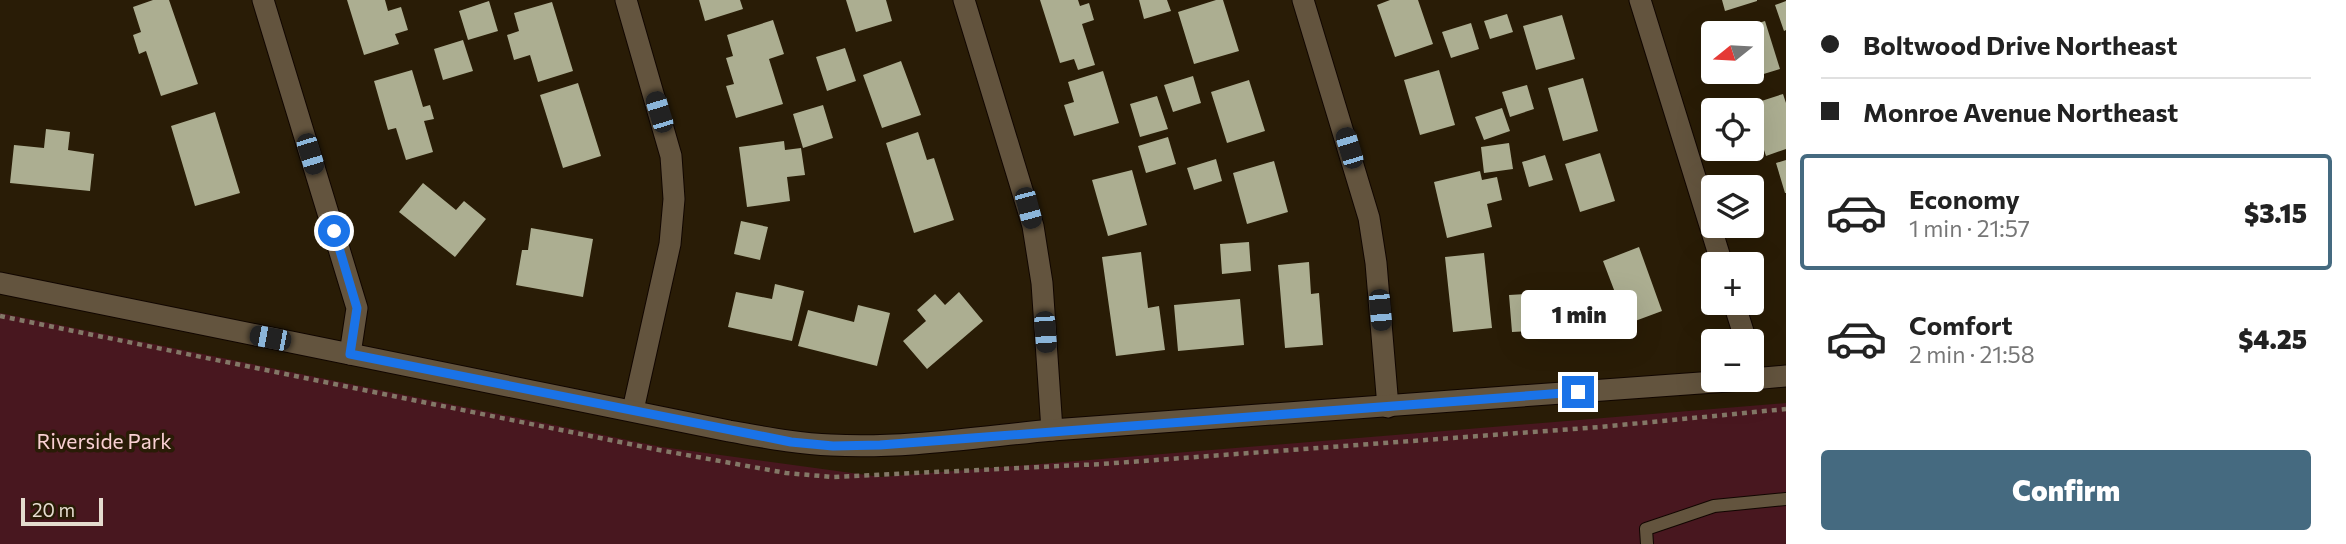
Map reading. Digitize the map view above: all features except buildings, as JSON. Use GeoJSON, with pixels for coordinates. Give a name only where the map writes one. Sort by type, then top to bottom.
{"type":"FeatureCollection","features":[{"type":"Feature","properties":{"kind":"street"},"geometry":{"type":"LineString","coordinates":[[262,0],[357,308],[350,354]]}},
{"type":"Feature","properties":{"kind":"street"},"geometry":{"type":"LineString","coordinates":[[626,0],[671,156],[674,199],[670,244],[633,410]]}},
{"type":"Feature","properties":{"kind":"street"},"geometry":{"type":"LineString","coordinates":[[964,0],[1033,226],[1042,283],[1052,430]]}},
{"type":"Feature","properties":{"kind":"street"},"geometry":{"type":"LineString","coordinates":[[1303,0],[1368,218],[1376,263],[1388,407]]}},
{"type":"Feature","properties":{"kind":"street"},"geometry":{"type":"LineString","coordinates":[[1640,0],[1718,252]]}},
{"type":"Feature","properties":{"kind":"street"},"geometry":{"type":"LineString","coordinates":[[0,283],[766,438],[833,446],[929,442],[1052,430],[1701,383]]}},
{"type":"Feature","properties":{"kind":"street"},"geometry":{"type":"LineString","coordinates":[[1764,378],[1786,376]]}},
{"type":"Feature","properties":{"kind":"lane"},"geometry":{"type":"LineString","coordinates":[[1647,544],[1646,529],[1714,506],[1786,499]]}},
{"type":"Feature","properties":{"kind":"green space","name":"Riverside Park"},"geometry":{"type":"Polygon","coordinates":[[[0,313],[662,447],[881,477],[1786,403],[1786,544],[0,544],[0,313]]]}},
{"type":"Feature","properties":{"kind":"route"},"geometry":{"type":"LineString","coordinates":[[334,231],[357,308],[350,354],[791,442],[833,446],[880,445],[1578,392]]}}]}
